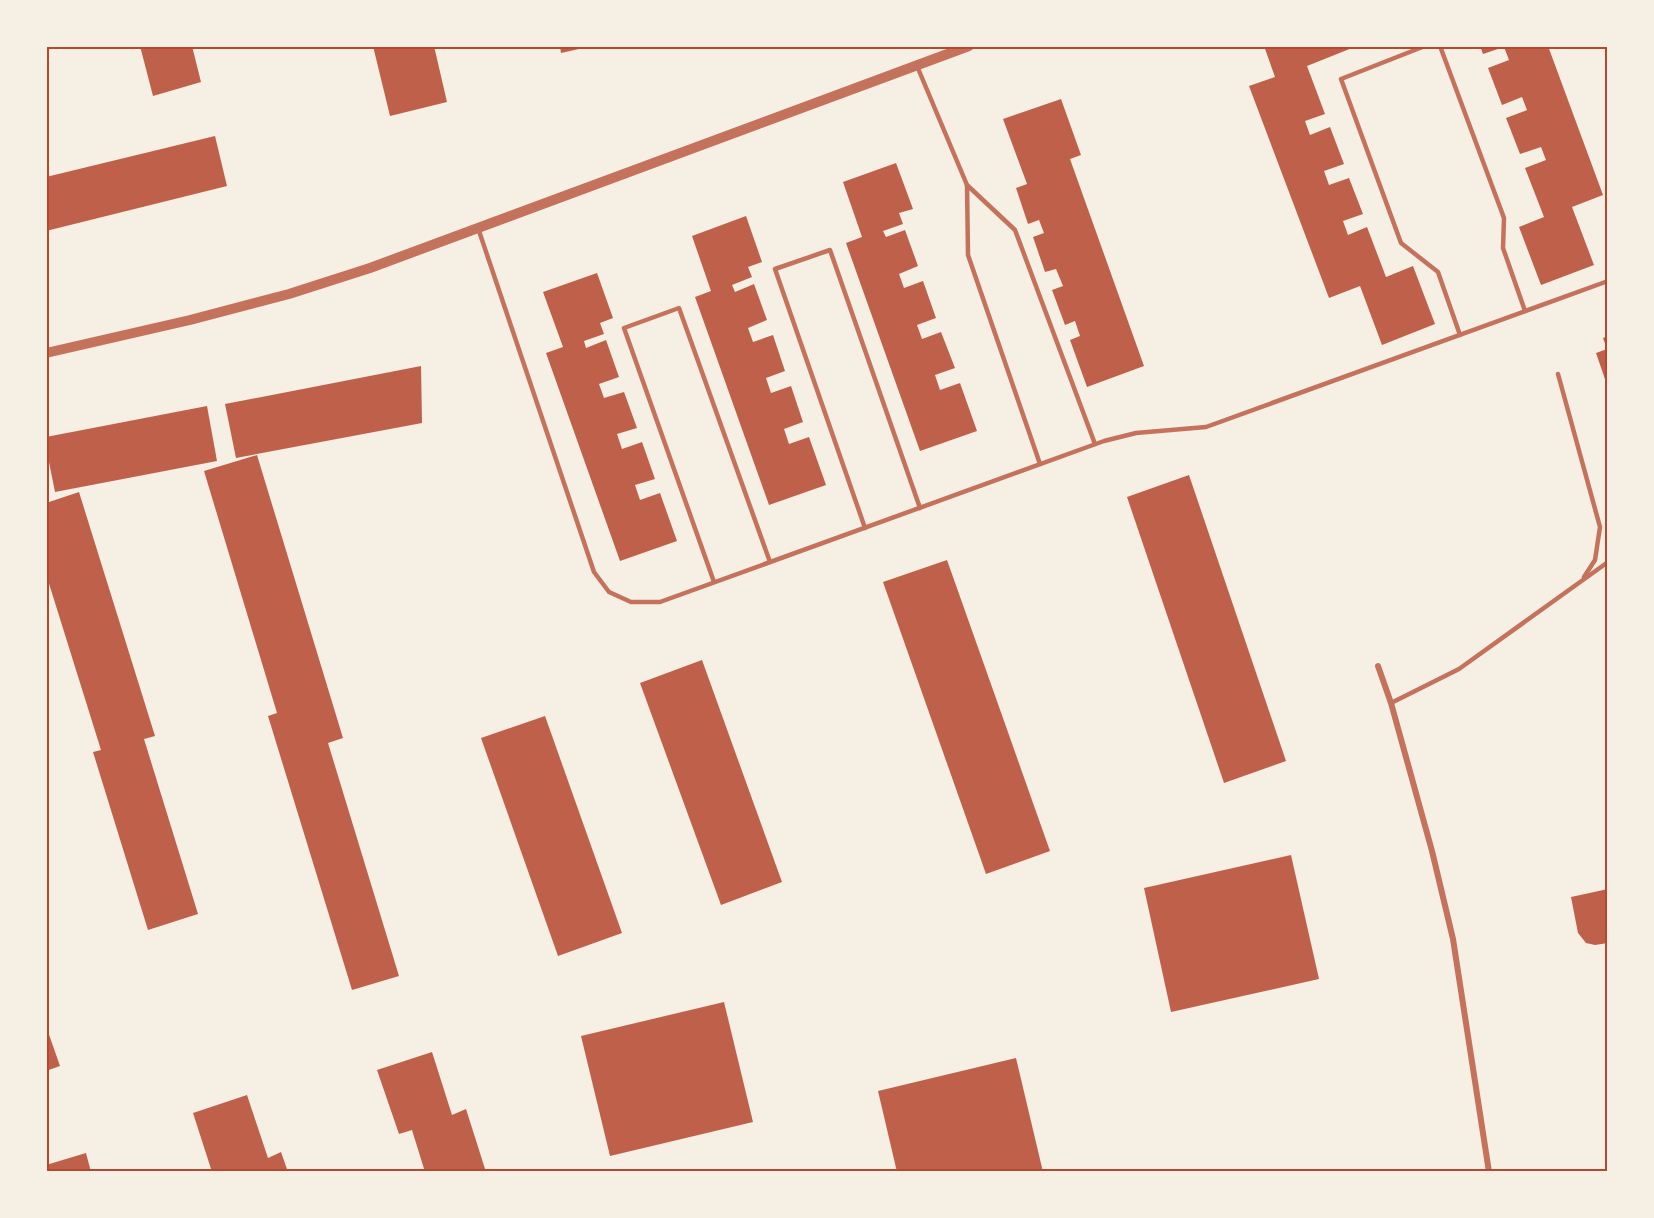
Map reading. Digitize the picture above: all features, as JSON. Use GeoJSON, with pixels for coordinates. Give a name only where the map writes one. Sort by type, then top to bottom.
{"type":"FeatureCollection","features":[{"type":"Feature","properties":{"kind":"street"},"geometry":{"type":"LineString","coordinates":[[46,353],[190,320],[289,294],[370,268],[969,46]]}},
{"type":"Feature","properties":{"kind":"street"},"geometry":{"type":"LineString","coordinates":[[1378,666],[1391,703],[1432,851],[1453,939],[1489,1172]]}},
{"type":"Feature","properties":{"kind":"lane"},"geometry":{"type":"LineString","coordinates":[[1425,46],[1341,79],[1401,243],[1438,272],[1460,335]]}},
{"type":"Feature","properties":{"kind":"lane"},"geometry":{"type":"LineString","coordinates":[[1440,46],[1504,218],[1503,248],[1525,311]]}},
{"type":"Feature","properties":{"kind":"lane"},"geometry":{"type":"LineString","coordinates":[[917,66],[967,185],[968,255],[1040,464]]}},
{"type":"Feature","properties":{"kind":"lane"},"geometry":{"type":"LineString","coordinates":[[967,185],[1015,230],[1095,444]]}},
{"type":"Feature","properties":{"kind":"lane"},"geometry":{"type":"LineString","coordinates":[[478,228],[594,572],[609,592],[631,602],[660,602],[1095,444],[1136,433],[1206,427],[1608,281]]}},
{"type":"Feature","properties":{"kind":"lane"},"geometry":{"type":"LineString","coordinates":[[865,528],[775,269],[830,250],[920,508]]}},
{"type":"Feature","properties":{"kind":"lane"},"geometry":{"type":"LineString","coordinates":[[714,582],[624,328],[679,308],[770,562]]}},
{"type":"Feature","properties":{"kind":"lane"},"geometry":{"type":"LineString","coordinates":[[1558,374],[1600,527],[1595,560],[1583,580]]}},
{"type":"Feature","properties":{"kind":"lane"},"geometry":{"type":"LineString","coordinates":[[1391,703],[1459,669],[1608,562]]}},
{"type":"Feature","properties":{"kind":"building"},"geometry":{"type":"Polygon","coordinates":[[[140,46],[192,46],[201,82],[153,96],[140,46]]]}},
{"type":"Feature","properties":{"kind":"building"},"geometry":{"type":"Polygon","coordinates":[[[373,46],[434,46],[447,102],[390,116],[373,46]]]}},
{"type":"Feature","properties":{"kind":"building"},"geometry":{"type":"Polygon","coordinates":[[[560,46],[587,46],[588,47],[561,53],[560,46]]]}},
{"type":"Feature","properties":{"kind":"building"},"geometry":{"type":"Polygon","coordinates":[[[1264,46],[1357,46],[1307,66],[1325,114],[1305,121],[1310,135],[1330,127],[1344,164],[1324,171],[1329,185],[1349,178],[1363,214],[1343,221],[1348,235],[1367,227],[1386,277],[1413,266],[1435,324],[1382,345],[1360,286],[1329,298],[1249,86],[1275,77],[1264,46]]]}},
{"type":"Feature","properties":{"kind":"building"},"geometry":{"type":"Polygon","coordinates":[[[1480,46],[1548,46],[1603,195],[1572,207],[1594,265],[1541,285],[1519,227],[1544,217],[1525,168],[1546,160],[1541,147],[1520,154],[1506,118],[1527,110],[1522,97],[1502,105],[1488,68],[1509,60],[1504,47],[1483,54],[1480,46]]]}},
{"type":"Feature","properties":{"kind":"building"},"geometry":{"type":"Polygon","coordinates":[[[1061,99],[1081,155],[1070,159],[1144,366],[1087,387],[1070,340],[1080,336],[1075,321],[1065,325],[1052,290],[1063,286],[1056,269],[1045,272],[1033,237],[1044,233],[1039,220],[1028,224],[1016,188],[1027,184],[1003,119],[1061,99]]]}},
{"type":"Feature","properties":{"kind":"building"},"geometry":{"type":"Polygon","coordinates":[[[215,136],[227,186],[46,231],[46,177],[215,136]]]}},
{"type":"Feature","properties":{"kind":"building"},"geometry":{"type":"Polygon","coordinates":[[[896,163],[913,209],[899,213],[903,224],[883,231],[886,237],[905,230],[918,266],[899,274],[904,288],[923,281],[936,318],[917,325],[922,339],[941,332],[955,368],[935,375],[940,390],[960,383],[977,431],[920,451],[846,243],[862,237],[843,182],[896,163]]]}},
{"type":"Feature","properties":{"kind":"building"},"geometry":{"type":"Polygon","coordinates":[[[746,216],[762,262],[748,267],[752,277],[732,285],[735,292],[754,284],[767,320],[748,328],[753,342],[773,335],[785,371],[766,378],[771,393],[791,386],[803,422],[784,429],[789,444],[809,437],[826,485],[769,505],[695,297],[711,291],[692,236],[746,216]]]}},
{"type":"Feature","properties":{"kind":"building"},"geometry":{"type":"Polygon","coordinates":[[[597,273],[613,318],[600,323],[604,334],[584,341],[586,348],[606,340],[619,377],[599,384],[604,398],[624,392],[637,428],[617,434],[622,449],[642,442],[655,479],[635,485],[640,500],[660,493],[677,541],[620,561],[546,353],[563,347],[543,292],[597,273]]]}},
{"type":"Feature","properties":{"kind":"building"},"geometry":{"type":"Polygon","coordinates":[[[1608,336],[1607,385],[1596,353],[1607,349],[1603,338],[1608,336]]]}},
{"type":"Feature","properties":{"kind":"building"},"geometry":{"type":"Polygon","coordinates":[[[421,366],[422,423],[236,458],[225,404],[421,366]]]}},
{"type":"Feature","properties":{"kind":"building"},"geometry":{"type":"Polygon","coordinates":[[[207,406],[217,461],[55,492],[46,437],[207,406]]]}},
{"type":"Feature","properties":{"kind":"building"},"geometry":{"type":"Polygon","coordinates":[[[257,455],[343,738],[328,743],[399,976],[352,990],[268,716],[277,713],[204,471],[257,455]]]}},
{"type":"Feature","properties":{"kind":"building"},"geometry":{"type":"Polygon","coordinates":[[[1189,475],[1286,761],[1224,783],[1127,497],[1189,475]]]}},
{"type":"Feature","properties":{"kind":"building"},"geometry":{"type":"Polygon","coordinates":[[[79,492],[155,736],[144,739],[198,914],[148,930],[93,752],[101,750],[46,574],[46,503],[79,492]]]}},
{"type":"Feature","properties":{"kind":"building"},"geometry":{"type":"Polygon","coordinates":[[[947,560],[1050,851],[986,874],[883,582],[947,560]]]}},
{"type":"Feature","properties":{"kind":"building"},"geometry":{"type":"Polygon","coordinates":[[[702,660],[782,882],[721,905],[640,683],[702,660]]]}},
{"type":"Feature","properties":{"kind":"building"},"geometry":{"type":"Polygon","coordinates":[[[545,716],[622,933],[558,956],[481,738],[545,716]]]}},
{"type":"Feature","properties":{"kind":"building"},"geometry":{"type":"Polygon","coordinates":[[[1291,855],[1319,979],[1171,1012],[1144,888],[1291,855]]]}},
{"type":"Feature","properties":{"kind":"building"},"geometry":{"type":"Polygon","coordinates":[[[1608,889],[1608,943],[1595,945],[1586,943],[1578,933],[1571,897],[1608,889]]]}},
{"type":"Feature","properties":{"kind":"building"},"geometry":{"type":"Polygon","coordinates":[[[724,1002],[753,1122],[610,1156],[581,1036],[724,1002]]]}},
{"type":"Feature","properties":{"kind":"building"},"geometry":{"type":"Polygon","coordinates":[[[46,1026],[60,1066],[46,1071],[46,1026]]]}},
{"type":"Feature","properties":{"kind":"building"},"geometry":{"type":"Polygon","coordinates":[[[432,1052],[452,1115],[466,1109],[486,1172],[425,1172],[412,1130],[399,1134],[377,1070],[432,1052]]]}},
{"type":"Feature","properties":{"kind":"building"},"geometry":{"type":"Polygon","coordinates":[[[1016,1058],[1043,1172],[897,1172],[878,1091],[1016,1058]]]}},
{"type":"Feature","properties":{"kind":"building"},"geometry":{"type":"Polygon","coordinates":[[[247,1095],[268,1158],[281,1152],[288,1172],[212,1172],[193,1113],[247,1095]]]}},
{"type":"Feature","properties":{"kind":"building"},"geometry":{"type":"Polygon","coordinates":[[[86,1153],[91,1172],[46,1172],[46,1165],[86,1153]]]}}]}
